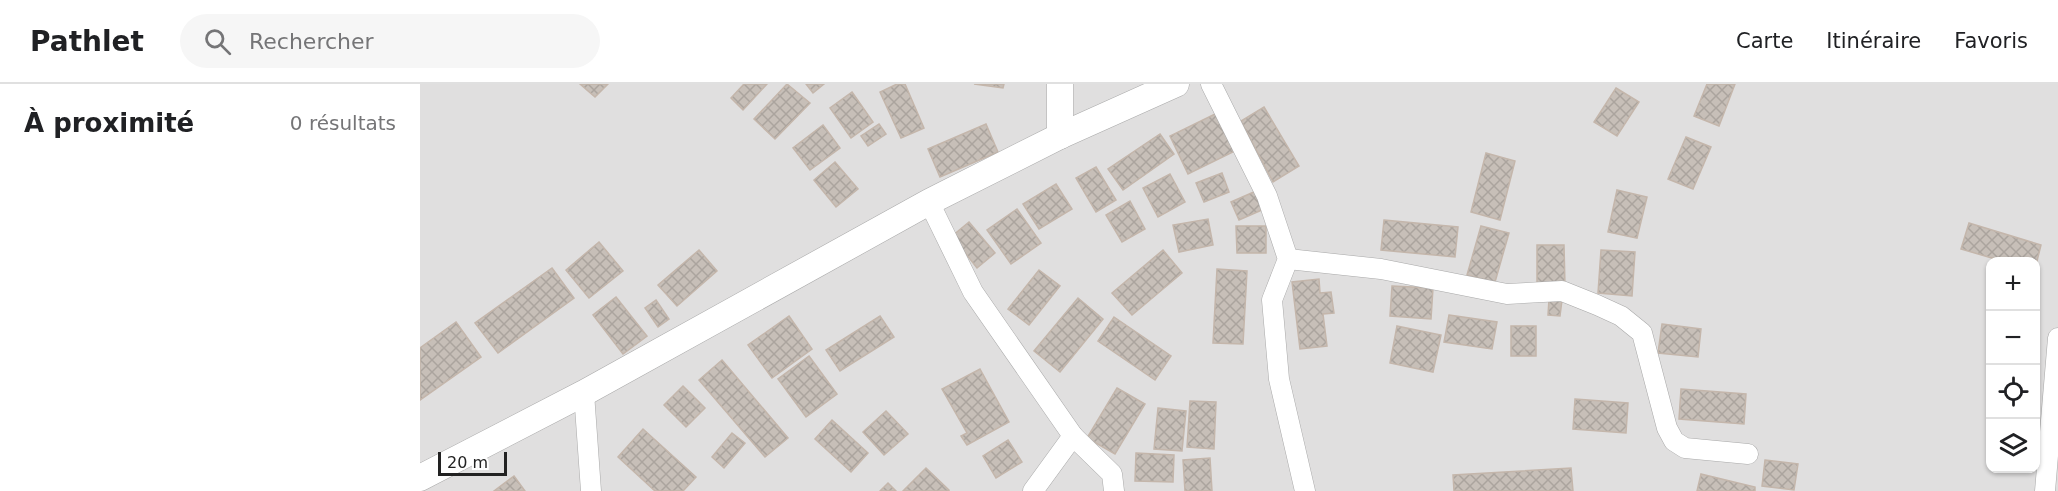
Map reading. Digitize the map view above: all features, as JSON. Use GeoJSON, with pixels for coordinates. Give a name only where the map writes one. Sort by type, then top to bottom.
{"type":"FeatureCollection","features":[{"type":"Feature","properties":{"kind":"street"},"geometry":{"type":"LineString","coordinates":[[1060,84],[1060,136]]}},
{"type":"Feature","properties":{"kind":"street"},"geometry":{"type":"LineString","coordinates":[[420,478],[584,393],[929,202],[1060,136],[1176,84]]}},
{"type":"Feature","properties":{"kind":"street"},"geometry":{"type":"LineString","coordinates":[[1211,84],[1267,196],[1288,259],[1272,300],[1279,379],[1305,491]]}},
{"type":"Feature","properties":{"kind":"street"},"geometry":{"type":"LineString","coordinates":[[929,202],[973,292],[1073,436],[1112,474],[1114,491]]}},
{"type":"Feature","properties":{"kind":"street"},"geometry":{"type":"LineString","coordinates":[[1288,259],[1380,269],[1507,294],[1562,291],[1597,305],[1621,316],[1642,333],[1667,428],[1674,441],[1685,448],[1748,454]]}},
{"type":"Feature","properties":{"kind":"street"},"geometry":{"type":"LineString","coordinates":[[2045,491],[2058,338]]}},
{"type":"Feature","properties":{"kind":"street"},"geometry":{"type":"LineString","coordinates":[[584,393],[591,491]]}},
{"type":"Feature","properties":{"kind":"street"},"geometry":{"type":"LineString","coordinates":[[1033,491],[1073,436]]}},
{"type":"Feature","properties":{"kind":"shaded area"},"geometry":{"type":"Polygon","coordinates":[[[420,84],[2058,84],[2058,491],[420,491],[420,84]]]}},
{"type":"Feature","properties":{"kind":"building"},"geometry":{"type":"Polygon","coordinates":[[[580,84],[608,84],[595,97],[580,84]]]}},
{"type":"Feature","properties":{"kind":"building"},"geometry":{"type":"Polygon","coordinates":[[[744,84],[767,84],[743,110],[731,98],[744,84]]]}},
{"type":"Feature","properties":{"kind":"building"},"geometry":{"type":"Polygon","coordinates":[[[787,84],[810,103],[775,139],[754,119],[787,84]]]}},
{"type":"Feature","properties":{"kind":"building"},"geometry":{"type":"Polygon","coordinates":[[[806,84],[824,84],[813,93],[806,84]]]}},
{"type":"Feature","properties":{"kind":"building"},"geometry":{"type":"Polygon","coordinates":[[[897,84],[905,84],[924,128],[901,138],[880,92],[897,84]]]}},
{"type":"Feature","properties":{"kind":"building"},"geometry":{"type":"Polygon","coordinates":[[[974,84],[1004,84],[1003,88],[974,84]]]}},
{"type":"Feature","properties":{"kind":"building"},"geometry":{"type":"Polygon","coordinates":[[[1707,84],[1735,84],[1719,126],[1694,116],[1707,84]]]}},
{"type":"Feature","properties":{"kind":"building"},"geometry":{"type":"Polygon","coordinates":[[[1616,88],[1639,102],[1617,136],[1594,122],[1616,88]]]}},
{"type":"Feature","properties":{"kind":"building"},"geometry":{"type":"Polygon","coordinates":[[[852,92],[873,122],[851,138],[830,108],[852,92]]]}},
{"type":"Feature","properties":{"kind":"building"},"geometry":{"type":"Polygon","coordinates":[[[1264,107],[1299,166],[1273,182],[1241,121],[1264,107]]]}},
{"type":"Feature","properties":{"kind":"building"},"geometry":{"type":"Polygon","coordinates":[[[1217,113],[1235,151],[1188,174],[1170,136],[1217,113]]]}},
{"type":"Feature","properties":{"kind":"building"},"geometry":{"type":"Polygon","coordinates":[[[879,124],[886,134],[868,146],[861,136],[879,124]]]}},
{"type":"Feature","properties":{"kind":"building"},"geometry":{"type":"Polygon","coordinates":[[[986,124],[998,152],[940,177],[928,149],[986,124]]]}},
{"type":"Feature","properties":{"kind":"building"},"geometry":{"type":"Polygon","coordinates":[[[823,125],[840,148],[810,170],[793,148],[823,125]]]}},
{"type":"Feature","properties":{"kind":"building"},"geometry":{"type":"Polygon","coordinates":[[[1160,134],[1174,154],[1123,190],[1108,169],[1160,134]]]}},
{"type":"Feature","properties":{"kind":"building"},"geometry":{"type":"Polygon","coordinates":[[[1686,137],[1711,147],[1693,189],[1668,179],[1686,137]]]}},
{"type":"Feature","properties":{"kind":"building"},"geometry":{"type":"Polygon","coordinates":[[[1486,153],[1515,161],[1500,220],[1471,212],[1486,153]]]}},
{"type":"Feature","properties":{"kind":"building"},"geometry":{"type":"Polygon","coordinates":[[[835,162],[858,189],[836,207],[814,180],[835,162]]]}},
{"type":"Feature","properties":{"kind":"building"},"geometry":{"type":"Polygon","coordinates":[[[1096,167],[1116,200],[1096,212],[1076,178],[1096,167]]]}},
{"type":"Feature","properties":{"kind":"building"},"geometry":{"type":"Polygon","coordinates":[[[1222,173],[1229,192],[1204,202],[1196,183],[1222,173]]]}},
{"type":"Feature","properties":{"kind":"building"},"geometry":{"type":"Polygon","coordinates":[[[1170,174],[1185,202],[1158,217],[1143,188],[1170,174]]]}},
{"type":"Feature","properties":{"kind":"building"},"geometry":{"type":"Polygon","coordinates":[[[1056,184],[1072,209],[1039,229],[1023,204],[1056,184]]]}},
{"type":"Feature","properties":{"kind":"building"},"geometry":{"type":"Polygon","coordinates":[[[1617,190],[1647,197],[1637,238],[1608,232],[1617,190]]]}},
{"type":"Feature","properties":{"kind":"building"},"geometry":{"type":"Polygon","coordinates":[[[1256,191],[1264,209],[1239,220],[1231,202],[1256,191]]]}},
{"type":"Feature","properties":{"kind":"building"},"geometry":{"type":"Polygon","coordinates":[[[1130,201],[1145,229],[1122,242],[1106,215],[1130,201]]]}},
{"type":"Feature","properties":{"kind":"building"},"geometry":{"type":"Polygon","coordinates":[[[1017,209],[1041,243],[1011,264],[987,230],[1017,209]]]}},
{"type":"Feature","properties":{"kind":"building"},"geometry":{"type":"Polygon","coordinates":[[[1208,219],[1213,245],[1179,252],[1173,225],[1208,219]]]}},
{"type":"Feature","properties":{"kind":"building"},"geometry":{"type":"Polygon","coordinates":[[[1384,220],[1458,227],[1455,257],[1381,250],[1384,220]]]}},
{"type":"Feature","properties":{"kind":"building"},"geometry":{"type":"Polygon","coordinates":[[[969,222],[995,253],[977,268],[952,236],[969,222]]]}},
{"type":"Feature","properties":{"kind":"building"},"geometry":{"type":"Polygon","coordinates":[[[1969,223],[2041,245],[2038,257],[1988,257],[1961,249],[1969,223]]]}},
{"type":"Feature","properties":{"kind":"building"},"geometry":{"type":"Polygon","coordinates":[[[1236,226],[1266,226],[1266,253],[1237,253],[1236,226]]]}},
{"type":"Feature","properties":{"kind":"building"},"geometry":{"type":"Polygon","coordinates":[[[1481,226],[1509,233],[1495,282],[1467,275],[1481,226]]]}},
{"type":"Feature","properties":{"kind":"building"},"geometry":{"type":"Polygon","coordinates":[[[599,242],[623,271],[589,298],[566,270],[599,242]]]}},
{"type":"Feature","properties":{"kind":"building"},"geometry":{"type":"Polygon","coordinates":[[[1537,245],[1564,245],[1565,286],[1537,287],[1537,245]]]}},
{"type":"Feature","properties":{"kind":"building"},"geometry":{"type":"Polygon","coordinates":[[[699,250],[717,271],[677,306],[658,285],[699,250]]]}},
{"type":"Feature","properties":{"kind":"building"},"geometry":{"type":"Polygon","coordinates":[[[1163,250],[1182,273],[1132,315],[1112,293],[1163,250]]]}},
{"type":"Feature","properties":{"kind":"building"},"geometry":{"type":"Polygon","coordinates":[[[1601,250],[1635,252],[1632,296],[1598,293],[1601,250]]]}},
{"type":"Feature","properties":{"kind":"building"},"geometry":{"type":"Polygon","coordinates":[[[552,268],[574,298],[498,353],[475,323],[552,268]]]}},
{"type":"Feature","properties":{"kind":"building"},"geometry":{"type":"Polygon","coordinates":[[[1217,269],[1247,271],[1243,344],[1213,343],[1217,269]]]}},
{"type":"Feature","properties":{"kind":"building"},"geometry":{"type":"Polygon","coordinates":[[[1039,270],[1060,286],[1029,325],[1008,309],[1039,270]]]}},
{"type":"Feature","properties":{"kind":"building"},"geometry":{"type":"Polygon","coordinates":[[[1319,279],[1320,293],[1331,292],[1334,313],[1323,314],[1327,346],[1300,349],[1292,282],[1319,279]]]}},
{"type":"Feature","properties":{"kind":"building"},"geometry":{"type":"Polygon","coordinates":[[[1392,286],[1433,288],[1431,319],[1390,316],[1392,286]]]}},
{"type":"Feature","properties":{"kind":"building"},"geometry":{"type":"Polygon","coordinates":[[[616,297],[647,336],[623,354],[593,315],[616,297]]]}},
{"type":"Feature","properties":{"kind":"building"},"geometry":{"type":"Polygon","coordinates":[[[1078,298],[1103,319],[1060,372],[1034,351],[1078,298]]]}},
{"type":"Feature","properties":{"kind":"building"},"geometry":{"type":"Polygon","coordinates":[[[1549,299],[1562,300],[1560,316],[1548,315],[1549,299]]]}},
{"type":"Feature","properties":{"kind":"building"},"geometry":{"type":"Polygon","coordinates":[[[656,300],[669,319],[658,327],[645,308],[656,300]]]}},
{"type":"Feature","properties":{"kind":"building"},"geometry":{"type":"Polygon","coordinates":[[[1449,315],[1497,322],[1492,349],[1444,342],[1449,315]]]}},
{"type":"Feature","properties":{"kind":"building"},"geometry":{"type":"Polygon","coordinates":[[[789,316],[812,349],[772,378],[748,345],[789,316]]]}},
{"type":"Feature","properties":{"kind":"building"},"geometry":{"type":"Polygon","coordinates":[[[880,316],[894,337],[840,371],[826,350],[880,316]]]}},
{"type":"Feature","properties":{"kind":"building"},"geometry":{"type":"Polygon","coordinates":[[[1114,317],[1171,356],[1155,380],[1098,341],[1114,317]]]}},
{"type":"Feature","properties":{"kind":"building"},"geometry":{"type":"Polygon","coordinates":[[[456,322],[481,357],[420,400],[420,348],[456,322]]]}},
{"type":"Feature","properties":{"kind":"building"},"geometry":{"type":"Polygon","coordinates":[[[1662,324],[1701,329],[1698,357],[1658,353],[1662,324]]]}},
{"type":"Feature","properties":{"kind":"building"},"geometry":{"type":"Polygon","coordinates":[[[1397,326],[1441,335],[1433,372],[1390,363],[1397,326]]]}},
{"type":"Feature","properties":{"kind":"building"},"geometry":{"type":"Polygon","coordinates":[[[1511,326],[1536,326],[1536,356],[1511,356],[1511,326]]]}},
{"type":"Feature","properties":{"kind":"building"},"geometry":{"type":"Polygon","coordinates":[[[809,356],[837,394],[806,417],[778,379],[809,356]]]}},
{"type":"Feature","properties":{"kind":"building"},"geometry":{"type":"Polygon","coordinates":[[[722,360],[788,438],[765,457],[699,380],[722,360]]]}},
{"type":"Feature","properties":{"kind":"building"},"geometry":{"type":"Polygon","coordinates":[[[980,369],[1009,422],[967,445],[961,436],[967,433],[942,389],[980,369]]]}},
{"type":"Feature","properties":{"kind":"building"},"geometry":{"type":"Polygon","coordinates":[[[683,386],[705,408],[686,427],[664,405],[683,386]]]}},
{"type":"Feature","properties":{"kind":"building"},"geometry":{"type":"Polygon","coordinates":[[[1117,388],[1145,404],[1115,454],[1087,438],[1117,388]]]}},
{"type":"Feature","properties":{"kind":"building"},"geometry":{"type":"Polygon","coordinates":[[[1681,389],[1746,394],[1744,424],[1679,419],[1681,389]]]}},
{"type":"Feature","properties":{"kind":"building"},"geometry":{"type":"Polygon","coordinates":[[[1575,399],[1628,403],[1626,433],[1573,429],[1575,399]]]}},
{"type":"Feature","properties":{"kind":"building"},"geometry":{"type":"Polygon","coordinates":[[[1190,401],[1216,402],[1214,449],[1187,447],[1190,401]]]}},
{"type":"Feature","properties":{"kind":"building"},"geometry":{"type":"Polygon","coordinates":[[[1158,408],[1186,411],[1182,451],[1154,449],[1158,408]]]}},
{"type":"Feature","properties":{"kind":"building"},"geometry":{"type":"Polygon","coordinates":[[[886,411],[908,434],[884,455],[863,432],[886,411]]]}},
{"type":"Feature","properties":{"kind":"building"},"geometry":{"type":"Polygon","coordinates":[[[832,420],[868,453],[851,472],[815,439],[832,420]]]}},
{"type":"Feature","properties":{"kind":"building"},"geometry":{"type":"Polygon","coordinates":[[[643,429],[696,477],[683,491],[655,491],[618,457],[643,429]]]}},
{"type":"Feature","properties":{"kind":"building"},"geometry":{"type":"Polygon","coordinates":[[[732,433],[745,443],[724,468],[712,457],[732,433]]]}},
{"type":"Feature","properties":{"kind":"building"},"geometry":{"type":"Polygon","coordinates":[[[1008,440],[1022,462],[996,478],[983,456],[1008,440]]]}},
{"type":"Feature","properties":{"kind":"building"},"geometry":{"type":"Polygon","coordinates":[[[1136,453],[1174,455],[1173,482],[1135,481],[1136,453]]]}},
{"type":"Feature","properties":{"kind":"building"},"geometry":{"type":"Polygon","coordinates":[[[1210,458],[1212,491],[1185,491],[1183,460],[1210,458]]]}},
{"type":"Feature","properties":{"kind":"building"},"geometry":{"type":"Polygon","coordinates":[[[1765,460],[1798,464],[1794,490],[1762,486],[1765,460]]]}},
{"type":"Feature","properties":{"kind":"building"},"geometry":{"type":"Polygon","coordinates":[[[926,468],[949,491],[903,491],[926,468]]]}},
{"type":"Feature","properties":{"kind":"building"},"geometry":{"type":"Polygon","coordinates":[[[1571,468],[1573,491],[1454,491],[1453,475],[1571,468]]]}},
{"type":"Feature","properties":{"kind":"building"},"geometry":{"type":"Polygon","coordinates":[[[1701,474],[1755,487],[1755,491],[1697,491],[1701,474]]]}},
{"type":"Feature","properties":{"kind":"building"},"geometry":{"type":"Polygon","coordinates":[[[514,476],[525,491],[494,491],[514,476]]]}},
{"type":"Feature","properties":{"kind":"building"},"geometry":{"type":"Polygon","coordinates":[[[888,483],[896,491],[880,491],[888,483]]]}}]}
